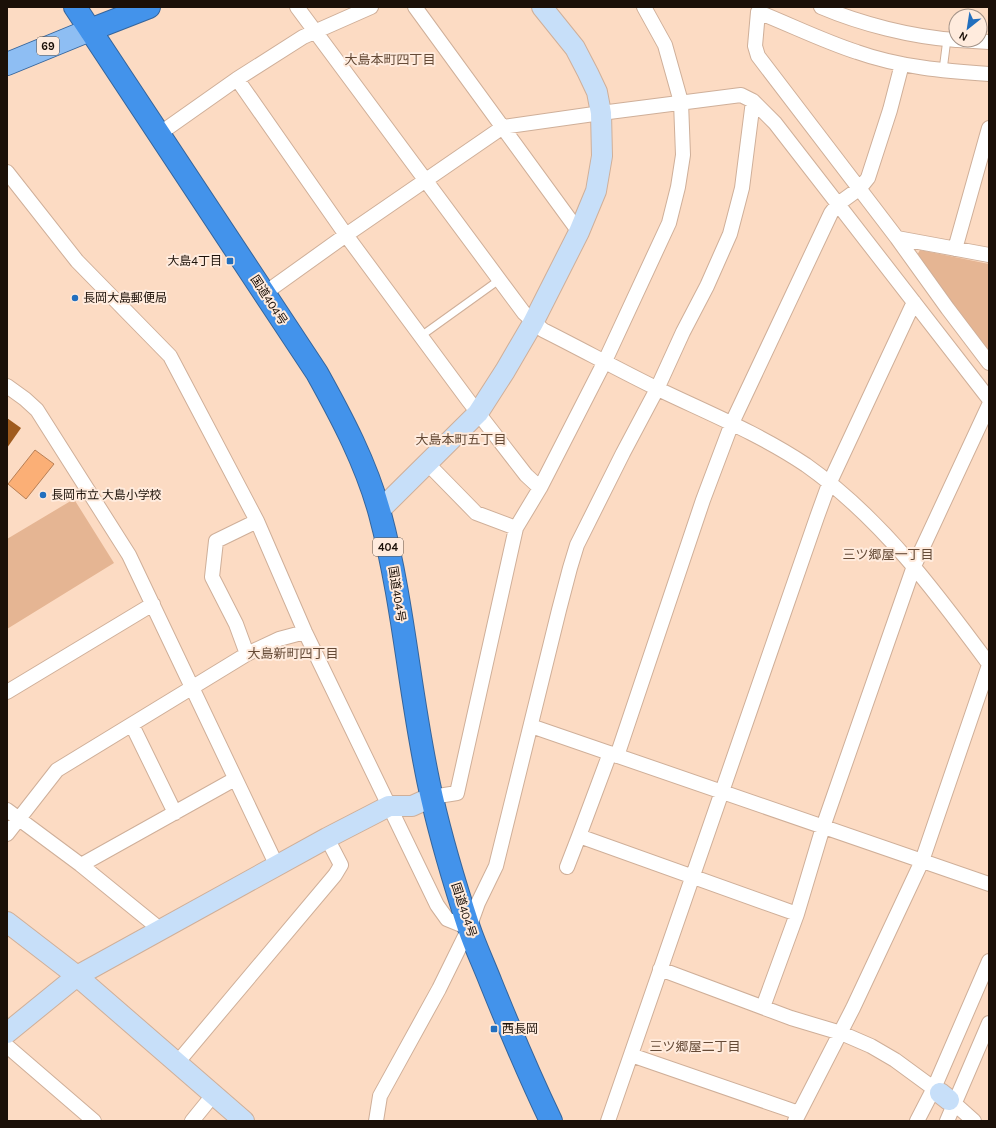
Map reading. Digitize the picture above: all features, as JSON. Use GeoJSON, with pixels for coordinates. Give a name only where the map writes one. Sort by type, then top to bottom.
{"type":"FeatureCollection","features":[{"type":"Feature","properties":{"kind":"highway","name":"国道404号"},"geometry":{"type":"LineString","coordinates":[[75,7],[265,292],[317,373],[342,418],[363,463],[379,512],[390,555],[419,730],[432,797],[446,853],[469,928],[519,1052],[551,1121]]}},
{"type":"Feature","properties":{"kind":"highway"},"geometry":{"type":"LineString","coordinates":[[90,30],[149,7]]}},
{"type":"Feature","properties":{"kind":"main road","name":"69"},"geometry":{"type":"LineString","coordinates":[[7,64],[90,30]]}},
{"type":"Feature","properties":{"kind":"street"},"geometry":{"type":"LineString","coordinates":[[296,7],[499,280],[533,323],[543,330],[658,389],[778,447],[806,466],[854,504],[888,537],[937,593],[989,664],[922,861],[841,1033],[797,1117],[631,1055]]}},
{"type":"Feature","properties":{"kind":"street"},"geometry":{"type":"LineString","coordinates":[[159,134],[237,79],[303,37],[371,7]]}},
{"type":"Feature","properties":{"kind":"street"},"geometry":{"type":"LineString","coordinates":[[415,7],[579,232]]}},
{"type":"Feature","properties":{"kind":"street"},"geometry":{"type":"LineString","coordinates":[[379,512],[478,413],[505,372],[533,323],[579,232],[596,191],[602,156],[601,112],[596,92],[588,72],[578,54],[542,7]]}},
{"type":"Feature","properties":{"kind":"street"},"geometry":{"type":"LineString","coordinates":[[7,1033],[77,976],[327,838],[389,806],[412,806],[432,797],[457,793],[516,528],[540,488],[605,361],[669,223],[678,187],[683,155],[681,102],[665,45],[644,7]]}},
{"type":"Feature","properties":{"kind":"street"},"geometry":{"type":"LineString","coordinates":[[821,7],[869,23],[896,30],[922,36],[948,39]]}},
{"type":"Feature","properties":{"kind":"street"},"geometry":{"type":"LineString","coordinates":[[989,74],[943,70],[902,64],[858,53],[758,12],[755,46],[758,56],[860,188],[989,363]]}},
{"type":"Feature","properties":{"kind":"street"},"geometry":{"type":"LineString","coordinates":[[566,867],[613,754],[703,500],[732,424],[831,213],[838,204],[860,188],[868,178],[873,166],[902,64]]}},
{"type":"Feature","properties":{"kind":"street"},"geometry":{"type":"LineString","coordinates":[[237,79],[346,235],[478,413],[526,475],[540,488]]}},
{"type":"Feature","properties":{"kind":"street"},"geometry":{"type":"LineString","coordinates":[[265,292],[503,127],[601,112],[741,95],[753,101],[775,123],[989,399]]}},
{"type":"Feature","properties":{"kind":"street"},"geometry":{"type":"LineString","coordinates":[[376,1121],[380,1096],[439,989],[469,928],[478,903],[496,866],[562,596],[577,545],[623,453],[658,389],[683,332],[707,286],[730,234],[742,188],[753,101]]}},
{"type":"Feature","properties":{"kind":"street"},"geometry":{"type":"LineString","coordinates":[[955,249],[989,128]]}},
{"type":"Feature","properties":{"kind":"street"},"geometry":{"type":"LineString","coordinates":[[7,172],[77,261],[170,356],[257,521],[305,632],[437,905],[447,919],[469,928]]}},
{"type":"Feature","properties":{"kind":"street"},"geometry":{"type":"LineString","coordinates":[[897,238],[989,255]]}},
{"type":"Feature","properties":{"kind":"street"},"geometry":{"type":"LineString","coordinates":[[608,1121],[829,484],[914,302]]}},
{"type":"Feature","properties":{"kind":"street"},"geometry":{"type":"LineString","coordinates":[[7,386],[37,410],[128,555],[153,604],[191,688],[277,866]]}},
{"type":"Feature","properties":{"kind":"street"},"geometry":{"type":"LineString","coordinates":[[764,1007],[797,914],[823,827],[914,566],[989,405]]}},
{"type":"Feature","properties":{"kind":"street"},"geometry":{"type":"LineString","coordinates":[[428,464],[476,513],[516,528]]}},
{"type":"Feature","properties":{"kind":"street"},"geometry":{"type":"LineString","coordinates":[[247,654],[236,624],[212,577],[216,541],[257,521]]}},
{"type":"Feature","properties":{"kind":"street"},"geometry":{"type":"LineString","coordinates":[[7,692],[153,604]]}},
{"type":"Feature","properties":{"kind":"street"},"geometry":{"type":"LineString","coordinates":[[7,834],[57,770],[247,654],[279,639],[305,632]]}},
{"type":"Feature","properties":{"kind":"street"},"geometry":{"type":"LineString","coordinates":[[132,725],[175,813]]}},
{"type":"Feature","properties":{"kind":"street"},"geometry":{"type":"LineString","coordinates":[[531,726],[722,790],[823,827],[989,884]]}},
{"type":"Feature","properties":{"kind":"street"},"geometry":{"type":"LineString","coordinates":[[81,865],[235,779]]}},
{"type":"Feature","properties":{"kind":"street"},"geometry":{"type":"LineString","coordinates":[[7,810],[81,865],[161,930]]}},
{"type":"Feature","properties":{"kind":"street"},"geometry":{"type":"LineString","coordinates":[[579,836],[797,914]]}},
{"type":"Feature","properties":{"kind":"street"},"geometry":{"type":"LineString","coordinates":[[177,1063],[335,875],[341,865],[327,838]]}},
{"type":"Feature","properties":{"kind":"street"},"geometry":{"type":"LineString","coordinates":[[7,922],[77,976],[244,1121]]}},
{"type":"Feature","properties":{"kind":"street"},"geometry":{"type":"LineString","coordinates":[[947,1121],[945,1096],[989,961]]}},
{"type":"Feature","properties":{"kind":"street"},"geometry":{"type":"LineString","coordinates":[[660,969],[792,1018],[841,1033],[871,1046],[895,1060],[945,1096],[974,1121]]}},
{"type":"Feature","properties":{"kind":"street"},"geometry":{"type":"LineString","coordinates":[[917,1121],[945,1096],[989,1023]]}},
{"type":"Feature","properties":{"kind":"street"},"geometry":{"type":"LineString","coordinates":[[7,1046],[94,1121]]}},
{"type":"Feature","properties":{"kind":"street"},"geometry":{"type":"LineString","coordinates":[[192,1121],[214,1094]]}},
{"type":"Feature","properties":{"kind":"lane"},"geometry":{"type":"LineString","coordinates":[[943,70],[951,48]]}},
{"type":"Feature","properties":{"kind":"lane"},"geometry":{"type":"LineString","coordinates":[[421,336],[499,280]]}},
{"type":"Feature","properties":{"kind":"shaded area"},"geometry":{"type":"Polygon","coordinates":[[[920,250],[989,264],[989,352],[916,257],[920,250]]]}},
{"type":"Feature","properties":{"kind":"shaded area"},"geometry":{"type":"Polygon","coordinates":[[[35,450],[54,464],[26,499],[8,484],[35,450]]]}},
{"type":"Feature","properties":{"kind":"shaded area"},"geometry":{"type":"Polygon","coordinates":[[[74,499],[114,563],[7,629],[7,539],[74,499]]]}},
{"type":"Feature","properties":{"kind":"building"},"geometry":{"type":"Polygon","coordinates":[[[7,418],[21,428],[7,448],[7,418]]]}},
{"type":"Feature","properties":{"kind":"place","name":"大島4丁目"},"geometry":{"type":"Point","coordinates":[230,261]}},
{"type":"Feature","properties":{"kind":"place","name":"長岡大島郵便局"},"geometry":{"type":"Point","coordinates":[75,298]}},
{"type":"Feature","properties":{"kind":"place","name":"長岡市立 大島小学校"},"geometry":{"type":"Point","coordinates":[43,495]}},
{"type":"Feature","properties":{"kind":"place","name":"西長岡"},"geometry":{"type":"Point","coordinates":[494,1029]}},
{"type":"Feature","properties":{"kind":"district","name":"大島本町四丁目"},"geometry":{"type":"Point","coordinates":[390,59]}},
{"type":"Feature","properties":{"kind":"district","name":"大島本町五丁目"},"geometry":{"type":"Point","coordinates":[461,439]}},
{"type":"Feature","properties":{"kind":"district","name":"三ツ郷屋一丁目"},"geometry":{"type":"Point","coordinates":[888,554]}},
{"type":"Feature","properties":{"kind":"district","name":"大島新町四丁目"},"geometry":{"type":"Point","coordinates":[293,653]}},
{"type":"Feature","properties":{"kind":"district","name":"三ツ郷屋二丁目"},"geometry":{"type":"Point","coordinates":[695,1046]}}]}
